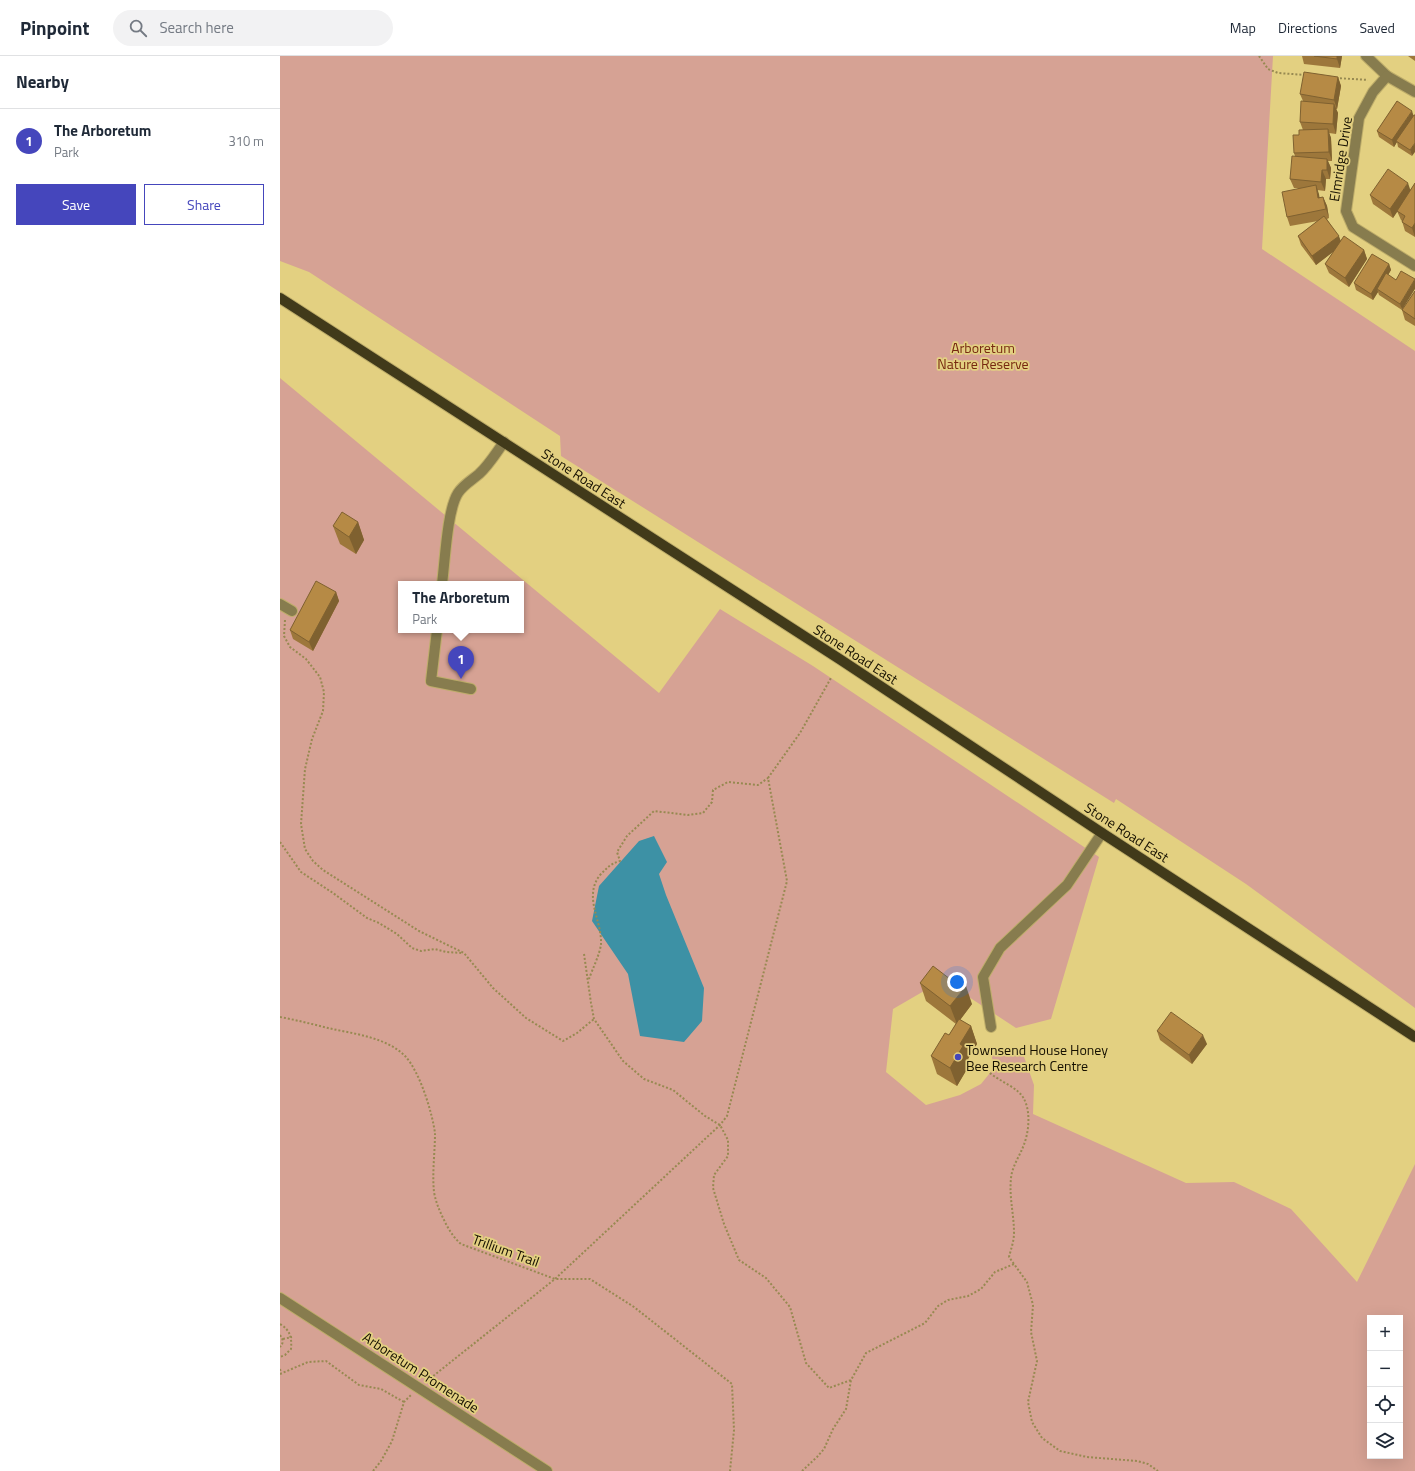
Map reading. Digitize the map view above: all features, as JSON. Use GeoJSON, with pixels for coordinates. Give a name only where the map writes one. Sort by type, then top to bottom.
{"type":"FeatureCollection","features":[{"type":"Feature","properties":{"kind":"main road","name":"Stone Road East"},"geometry":{"type":"LineString","coordinates":[[280,298],[848,664],[1102,833],[1415,1036]]}},
{"type":"Feature","properties":{"kind":"street"},"geometry":{"type":"LineString","coordinates":[[1366,56],[1384,78],[1415,92]]}},
{"type":"Feature","properties":{"kind":"street","name":"Elmridge Drive"},"geometry":{"type":"LineString","coordinates":[[1384,78],[1373,92],[1359,118],[1346,211],[1353,227],[1415,266]]}},
{"type":"Feature","properties":{"kind":"street"},"geometry":{"type":"LineString","coordinates":[[442,581],[450,518],[454,500],[460,491],[480,474],[504,442]]}},
{"type":"Feature","properties":{"kind":"street"},"geometry":{"type":"LineString","coordinates":[[437,633],[431,681],[471,689]]}},
{"type":"Feature","properties":{"kind":"street"},"geometry":{"type":"LineString","coordinates":[[991,1027],[983,977],[1000,948],[1067,885],[1102,833]]}},
{"type":"Feature","properties":{"kind":"street","name":"Arboretum Promenade"},"geometry":{"type":"LineString","coordinates":[[280,1298],[547,1471]]}},
{"type":"Feature","properties":{"kind":"path"},"geometry":{"type":"LineString","coordinates":[[1260,56],[1268,69],[1278,73],[1308,75]]}},
{"type":"Feature","properties":{"kind":"path"},"geometry":{"type":"LineString","coordinates":[[1330,77],[1384,78]]}},
{"type":"Feature","properties":{"kind":"path"},"geometry":{"type":"LineString","coordinates":[[286,608],[284,636],[290,647],[306,659],[320,677],[324,692],[323,711],[312,739],[305,769],[300,824],[305,849],[313,861],[323,870],[419,931],[464,954],[493,988],[526,1018],[563,1041],[577,1033],[594,1018]]}},
{"type":"Feature","properties":{"kind":"path"},"geometry":{"type":"LineString","coordinates":[[588,981],[601,946],[592,894],[597,880],[609,865],[620,861],[617,852],[627,836],[654,811],[688,815],[703,813],[712,802],[713,790],[723,784],[728,782],[758,785],[768,778],[800,733],[831,678]]}},
{"type":"Feature","properties":{"kind":"path"},"geometry":{"type":"LineString","coordinates":[[373,1471],[381,1461],[392,1441],[404,1402],[419,1387],[555,1279],[720,1125],[726,1116],[787,881],[768,778]]}},
{"type":"Feature","properties":{"kind":"path"},"geometry":{"type":"LineString","coordinates":[[280,842],[301,872],[333,892],[366,918],[379,923],[397,934],[412,948],[421,951],[435,949],[464,954]]}},
{"type":"Feature","properties":{"kind":"path"},"geometry":{"type":"LineString","coordinates":[[584,954],[594,1018],[623,1061],[644,1079],[673,1090],[705,1116],[720,1125],[728,1140],[728,1156],[714,1175],[713,1188],[724,1224],[739,1260],[766,1278],[790,1307],[806,1364],[829,1388],[851,1380]]}},
{"type":"Feature","properties":{"kind":"path","name":"Trillium Trail"},"geometry":{"type":"LineString","coordinates":[[280,1017],[375,1040],[395,1048],[411,1064],[426,1096],[434,1126],[434,1192],[437,1203],[452,1235],[456,1240],[467,1247],[555,1279],[590,1279],[634,1307],[732,1384],[734,1430],[730,1471]]}},
{"type":"Feature","properties":{"kind":"path"},"geometry":{"type":"LineString","coordinates":[[990,1073],[997,1079],[1009,1084],[1024,1098],[1028,1114],[1028,1132],[1011,1176],[1010,1198],[1014,1234],[1009,1257],[1027,1282],[1033,1305],[1031,1332],[1036,1361],[1028,1402],[1032,1422],[1042,1438],[1060,1451],[1087,1457],[1137,1461],[1148,1464],[1158,1471]]}},
{"type":"Feature","properties":{"kind":"path"},"geometry":{"type":"LineString","coordinates":[[802,1471],[824,1449],[833,1429],[846,1409],[851,1380],[866,1353],[925,1323],[938,1306],[948,1300],[968,1296],[981,1289],[995,1272],[1014,1264]]}},
{"type":"Feature","properties":{"kind":"path"},"geometry":{"type":"LineString","coordinates":[[280,1324],[287,1328],[292,1337],[291,1349],[286,1355],[280,1357]]}},
{"type":"Feature","properties":{"kind":"path"},"geometry":{"type":"LineString","coordinates":[[280,1335],[283,1343],[280,1347]]}},
{"type":"Feature","properties":{"kind":"path"},"geometry":{"type":"LineString","coordinates":[[282,1339],[292,1337]]}},
{"type":"Feature","properties":{"kind":"path"},"geometry":{"type":"LineString","coordinates":[[280,1368],[280,1374],[308,1362],[326,1361],[359,1385],[381,1389],[404,1402]]}},
{"type":"Feature","properties":{"kind":"green space","name":"Arboretum Nature Reserve"},"geometry":{"type":"Polygon","coordinates":[[[280,56],[1273,56],[1262,249],[1415,351],[1415,1008],[1246,884],[1116,799],[1114,803],[561,456],[560,436],[309,272],[280,261],[280,56]]]}},
{"type":"Feature","properties":{"kind":"green space"},"geometry":{"type":"Polygon","coordinates":[[[280,378],[659,693],[720,609],[813,666],[1099,857],[1051,1019],[1016,1028],[943,980],[893,1009],[886,1072],[926,1105],[960,1095],[981,1084],[994,1068],[990,1047],[1023,1054],[1034,1085],[1033,1114],[1186,1183],[1234,1182],[1291,1209],[1357,1282],[1415,1164],[1415,1471],[280,1471],[280,378]]]}},
{"type":"Feature","properties":{"kind":"water"},"geometry":{"type":"Polygon","coordinates":[[[654,836],[667,862],[659,874],[704,988],[702,1021],[684,1042],[640,1036],[628,974],[592,921],[599,886],[639,841],[654,836]]]}},
{"type":"Feature","properties":{"kind":"building"},"geometry":{"type":"Polygon","coordinates":[[[1314,56],[1337,56],[1337,59],[1314,56]]]}},
{"type":"Feature","properties":{"kind":"building"},"geometry":{"type":"Polygon","coordinates":[[[1304,72],[1338,77],[1334,100],[1300,94],[1304,72]]]}},
{"type":"Feature","properties":{"kind":"building"},"geometry":{"type":"Polygon","coordinates":[[[1301,101],[1334,104],[1333,124],[1300,122],[1301,101]]]}},
{"type":"Feature","properties":{"kind":"building"},"geometry":{"type":"Polygon","coordinates":[[[1397,101],[1412,111],[1392,140],[1377,131],[1397,101]]]}},
{"type":"Feature","properties":{"kind":"building"},"geometry":{"type":"Polygon","coordinates":[[[1414,115],[1415,143],[1410,150],[1396,141],[1414,115]]]}},
{"type":"Feature","properties":{"kind":"building"},"geometry":{"type":"Polygon","coordinates":[[[1328,129],[1329,152],[1294,153],[1293,135],[1299,135],[1299,130],[1328,129]]]}},
{"type":"Feature","properties":{"kind":"building"},"geometry":{"type":"Polygon","coordinates":[[[1292,156],[1327,159],[1327,170],[1322,170],[1321,182],[1290,179],[1292,156]]]}},
{"type":"Feature","properties":{"kind":"building"},"geometry":{"type":"Polygon","coordinates":[[[1388,169],[1408,183],[1390,209],[1370,195],[1388,169]]]}},
{"type":"Feature","properties":{"kind":"building"},"geometry":{"type":"Polygon","coordinates":[[[1415,183],[1415,223],[1412,228],[1402,222],[1405,216],[1397,211],[1415,183]]]}},
{"type":"Feature","properties":{"kind":"building"},"geometry":{"type":"Polygon","coordinates":[[[1316,185],[1318,198],[1323,197],[1326,209],[1287,217],[1282,192],[1316,185]]]}},
{"type":"Feature","properties":{"kind":"building"},"geometry":{"type":"Polygon","coordinates":[[[1324,216],[1339,236],[1312,256],[1298,236],[1324,216]]]}},
{"type":"Feature","properties":{"kind":"building"},"geometry":{"type":"Polygon","coordinates":[[[1344,236],[1364,250],[1345,278],[1325,264],[1344,236]]]}},
{"type":"Feature","properties":{"kind":"building"},"geometry":{"type":"Polygon","coordinates":[[[1372,254],[1389,264],[1371,294],[1354,283],[1372,254]]]}},
{"type":"Feature","properties":{"kind":"building"},"geometry":{"type":"Polygon","coordinates":[[[1401,271],[1415,279],[1400,304],[1377,289],[1386,273],[1396,280],[1401,271]]]}},
{"type":"Feature","properties":{"kind":"building"},"geometry":{"type":"Polygon","coordinates":[[[1415,291],[1415,319],[1402,310],[1415,291]]]}},
{"type":"Feature","properties":{"kind":"building"},"geometry":{"type":"Polygon","coordinates":[[[342,512],[358,522],[349,537],[333,526],[342,512]]]}},
{"type":"Feature","properties":{"kind":"building"},"geometry":{"type":"Polygon","coordinates":[[[316,581],[336,592],[309,642],[290,630],[316,581]]]}},
{"type":"Feature","properties":{"kind":"building"},"geometry":{"type":"Polygon","coordinates":[[[933,966],[950,979],[952,976],[966,986],[950,1006],[920,983],[933,966]]]}},
{"type":"Feature","properties":{"kind":"building"},"geometry":{"type":"Polygon","coordinates":[[[1171,1012],[1203,1035],[1189,1055],[1157,1031],[1171,1012]]]}},
{"type":"Feature","properties":{"kind":"building"},"geometry":{"type":"Polygon","coordinates":[[[959,1019],[971,1026],[960,1044],[963,1046],[950,1068],[931,1056],[945,1033],[949,1035],[959,1019]]]}},
{"type":"Feature","properties":{"kind":"place","name":"The Arboretum"},"geometry":{"type":"Point","coordinates":[461,679]}},
{"type":"Feature","properties":{"kind":"place","name":"Townsend House Honey Bee Research Centre"},"geometry":{"type":"Point","coordinates":[958,1057]}}]}
